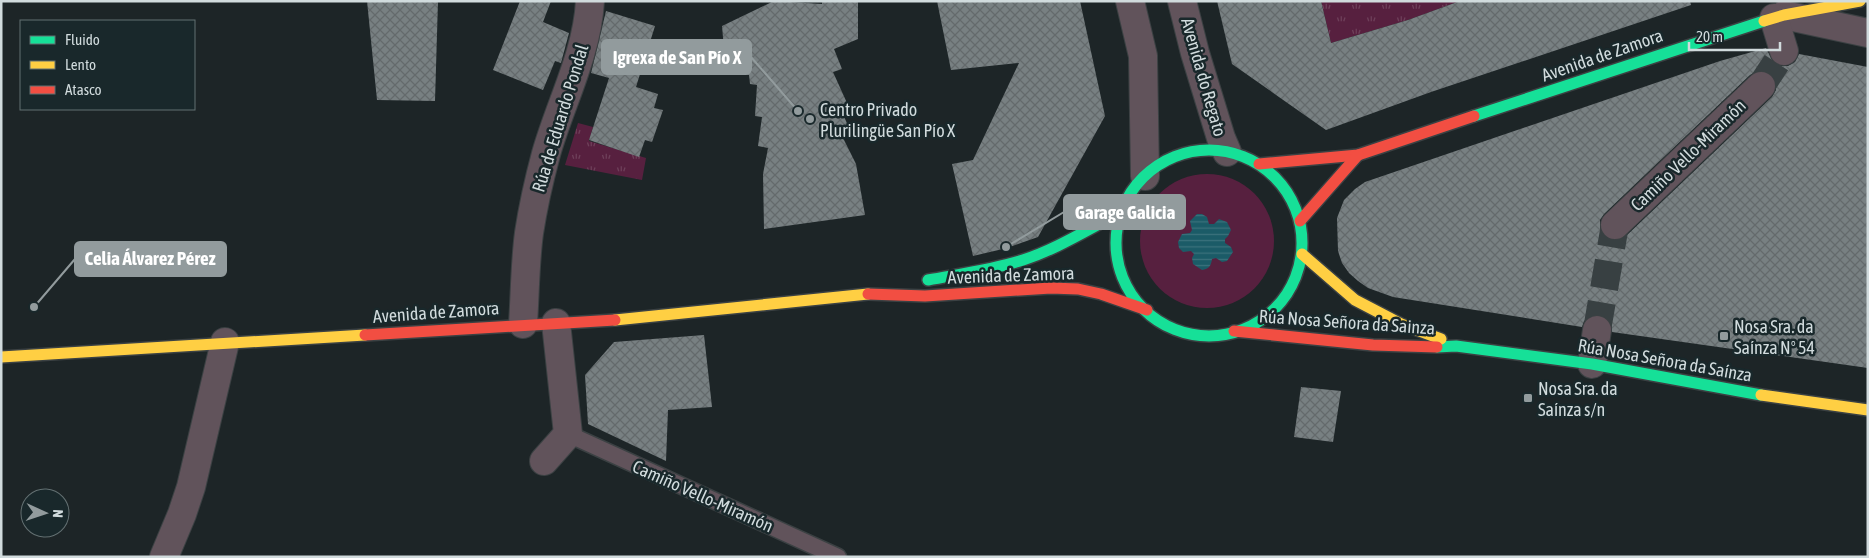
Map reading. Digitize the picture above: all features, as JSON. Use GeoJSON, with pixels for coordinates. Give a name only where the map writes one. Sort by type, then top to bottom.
{"type":"FeatureCollection","features":[{"type":"Feature","properties":{"kind":"street","name":"Rúa de Eduardo Pondal"},"geometry":{"type":"LineString","coordinates":[[522,324],[529,234],[534,205],[546,153],[578,62],[590,1]]}},
{"type":"Feature","properties":{"kind":"street"},"geometry":{"type":"LineString","coordinates":[[1130,1],[1143,56],[1145,176]]}},
{"type":"Feature","properties":{"kind":"street","name":"Avenida do Regato"},"geometry":{"type":"LineString","coordinates":[[1182,1],[1195,53],[1227,152]]}},
{"type":"Feature","properties":{"kind":"street","name":"Avenida de Zamora"},"geometry":{"type":"LineString","coordinates":[[1259,164],[1358,155],[1779,16],[1860,1]]}},
{"type":"Feature","properties":{"kind":"street"},"geometry":{"type":"LineString","coordinates":[[1784,52],[1779,16],[1868,33]]}},
{"type":"Feature","properties":{"kind":"street","name":"Camiño Vello-Miramón"},"geometry":{"type":"LineString","coordinates":[[1615,225],[1760,86]]}},
{"type":"Feature","properties":{"kind":"street"},"geometry":{"type":"LineString","coordinates":[[1209,150],[1227,152],[1244,156],[1259,164],[1281,182],[1296,207],[1300,221],[1303,237],[1299,269],[1293,283],[1280,303],[1263,318],[1234,331],[1204,336],[1188,334],[1166,325],[1136,300],[1127,288],[1120,274],[1115,243],[1116,228],[1120,213],[1135,187],[1145,176],[1174,158],[1185,154],[1209,150]]}},
{"type":"Feature","properties":{"kind":"street"},"geometry":{"type":"LineString","coordinates":[[1300,221],[1358,155]]}},
{"type":"Feature","properties":{"kind":"street","name":"Avenida de Zamora"},"geometry":{"type":"LineString","coordinates":[[1,357],[624,319],[873,293],[1024,260],[1120,213]]}},
{"type":"Feature","properties":{"kind":"street","name":"Rúa Nosa Señora da Sainza"},"geometry":{"type":"LineString","coordinates":[[1302,254],[1346,294],[1369,308],[1418,332],[1456,346]]}},
{"type":"Feature","properties":{"kind":"street","name":"Avenida de Zamora"},"geometry":{"type":"LineString","coordinates":[[873,293],[924,296],[1051,288],[1078,289],[1101,294],[1147,310]]}},
{"type":"Feature","properties":{"kind":"street"},"geometry":{"type":"LineString","coordinates":[[544,461],[568,434],[556,322]]}},
{"type":"Feature","properties":{"kind":"street"},"geometry":{"type":"LineString","coordinates":[[1592,364],[1597,330]]}},
{"type":"Feature","properties":{"kind":"street","name":"Rúa Nosa Señora da Sainza"},"geometry":{"type":"LineString","coordinates":[[1234,331],[1376,344],[1434,347],[1456,346]]}},
{"type":"Feature","properties":{"kind":"street"},"geometry":{"type":"LineString","coordinates":[[164,557],[191,487],[225,342]]}},
{"type":"Feature","properties":{"kind":"street","name":"Rúa Nosa Señora da Saínza"},"geometry":{"type":"LineString","coordinates":[[1456,346],[1592,364],[1763,395],[1868,410]]}},
{"type":"Feature","properties":{"kind":"lane","name":"Camiño Vello-Miramón"},"geometry":{"type":"LineString","coordinates":[[568,434],[838,557]]}},
{"type":"Feature","properties":{"kind":"green space"},"geometry":{"type":"Polygon","coordinates":[[[1321,1],[1460,1],[1408,20],[1331,43],[1321,1]]]}},
{"type":"Feature","properties":{"kind":"green space"},"geometry":{"type":"Polygon","coordinates":[[[578,123],[593,127],[589,141],[646,158],[642,180],[565,165],[578,123]]]}},
{"type":"Feature","properties":{"kind":"green space"},"geometry":{"type":"Polygon","coordinates":[[[1207,174],[1232,180],[1254,194],[1268,216],[1274,241],[1268,266],[1254,288],[1232,302],[1207,308],[1182,302],[1160,288],[1146,266],[1140,241],[1146,216],[1160,194],[1182,180],[1207,174]]]}},
{"type":"Feature","properties":{"kind":"water"},"geometry":{"type":"Polygon","coordinates":[[[1197,214],[1207,217],[1209,224],[1214,224],[1219,219],[1227,222],[1231,230],[1225,239],[1225,243],[1231,247],[1233,252],[1227,261],[1222,262],[1216,258],[1212,259],[1209,267],[1202,270],[1193,264],[1192,258],[1194,254],[1191,251],[1183,252],[1179,248],[1178,242],[1182,234],[1190,233],[1192,230],[1190,221],[1197,214]]]}},
{"type":"Feature","properties":{"kind":"building"},"geometry":{"type":"Polygon","coordinates":[[[367,1],[438,1],[435,101],[377,100],[367,1]]]}},
{"type":"Feature","properties":{"kind":"building"},"geometry":{"type":"Polygon","coordinates":[[[520,1],[551,1],[543,22],[569,33],[561,63],[555,61],[543,90],[493,70],[520,1]]]}},
{"type":"Feature","properties":{"kind":"building"},"geometry":{"type":"Polygon","coordinates":[[[774,1],[822,4],[822,1],[858,1],[858,39],[834,49],[842,69],[833,72],[847,103],[839,106],[852,134],[843,138],[856,164],[865,215],[764,229],[763,174],[768,148],[758,146],[762,117],[755,116],[757,85],[750,84],[749,75],[726,72],[722,26],[774,1]]]}},
{"type":"Feature","properties":{"kind":"building"},"geometry":{"type":"Polygon","coordinates":[[[937,1],[1080,1],[1105,116],[1038,237],[1007,248],[973,256],[952,164],[973,160],[1019,63],[951,70],[937,1]]]}},
{"type":"Feature","properties":{"kind":"building"},"geometry":{"type":"Polygon","coordinates":[[[1217,1],[1321,1],[1331,43],[1408,20],[1460,1],[1690,1],[1691,5],[1431,92],[1326,130],[1232,64],[1217,1]]]}},
{"type":"Feature","properties":{"kind":"building"},"geometry":{"type":"Polygon","coordinates":[[[606,11],[655,26],[636,87],[658,94],[654,108],[663,110],[652,142],[645,140],[639,157],[589,140],[609,78],[591,73],[606,11]]]}},
{"type":"Feature","properties":{"kind":"building"},"geometry":{"type":"Polygon","coordinates":[[[1766,48],[1773,62],[1781,66],[1788,66],[1795,62],[1799,54],[1868,67],[1868,368],[1612,332],[1611,324],[1607,318],[1600,315],[1591,316],[1584,321],[1582,327],[1393,297],[1368,288],[1349,273],[1342,263],[1338,251],[1337,218],[1344,200],[1365,182],[1720,61],[1766,48]],[[1757,71],[1750,75],[1604,214],[1600,220],[1600,228],[1604,236],[1610,240],[1618,240],[1626,236],[1772,97],[1776,90],[1776,82],[1773,76],[1766,71],[1757,71]]]}},
{"type":"Feature","properties":{"kind":"building"},"geometry":{"type":"Polygon","coordinates":[[[704,335],[712,407],[668,410],[666,461],[588,424],[585,375],[614,342],[704,335]]]}},
{"type":"Feature","properties":{"kind":"building"},"geometry":{"type":"Polygon","coordinates":[[[1301,387],[1341,391],[1333,442],[1294,437],[1301,387]]]}},
{"type":"Feature","properties":{"kind":"tunnel"},"geometry":{"type":"LineString","coordinates":[[1761,86],[1784,51]]}},
{"type":"Feature","properties":{"kind":"tunnel"},"geometry":{"type":"LineString","coordinates":[[1597,330],[1615,225]]}},
{"type":"Feature","properties":{"kind":"traffic: fast"},"geometry":{"type":"LineString","coordinates":[[1474,116],[1764,21]]}},
{"type":"Feature","properties":{"kind":"traffic: fast"},"geometry":{"type":"LineString","coordinates":[[1209,150],[1245,157],[1275,177],[1295,207],[1302,243],[1295,279],[1275,309],[1245,329],[1209,336],[1173,329],[1143,309],[1123,279],[1116,243],[1123,207],[1143,177],[1173,157],[1209,150]]}},
{"type":"Feature","properties":{"kind":"traffic: fast"},"geometry":{"type":"LineString","coordinates":[[928,280],[988,269],[1023,260],[1060,245],[1120,213]]}},
{"type":"Feature","properties":{"kind":"traffic: fast"},"geometry":{"type":"LineString","coordinates":[[1437,347],[1456,346],[1592,364],[1761,395]]}},
{"type":"Feature","properties":{"kind":"traffic: slow"},"geometry":{"type":"LineString","coordinates":[[1764,21],[1784,15],[1860,1]]}},
{"type":"Feature","properties":{"kind":"traffic: slow"},"geometry":{"type":"LineString","coordinates":[[1302,254],[1355,300],[1401,324],[1441,339]]}},
{"type":"Feature","properties":{"kind":"traffic: slow"},"geometry":{"type":"LineString","coordinates":[[615,320],[868,294]]}},
{"type":"Feature","properties":{"kind":"traffic: slow"},"geometry":{"type":"LineString","coordinates":[[1,357],[365,335]]}},
{"type":"Feature","properties":{"kind":"traffic: slow"},"geometry":{"type":"LineString","coordinates":[[1761,395],[1868,410]]}},
{"type":"Feature","properties":{"kind":"traffic: jam"},"geometry":{"type":"LineString","coordinates":[[1259,164],[1358,155],[1474,116]]}},
{"type":"Feature","properties":{"kind":"traffic: jam"},"geometry":{"type":"LineString","coordinates":[[1300,221],[1358,155]]}},
{"type":"Feature","properties":{"kind":"traffic: jam"},"geometry":{"type":"LineString","coordinates":[[868,294],[925,296],[1051,288],[1078,289],[1101,294],[1147,310]]}},
{"type":"Feature","properties":{"kind":"traffic: jam"},"geometry":{"type":"LineString","coordinates":[[365,335],[615,320]]}},
{"type":"Feature","properties":{"kind":"traffic: jam"},"geometry":{"type":"LineString","coordinates":[[1234,331],[1373,345],[1437,347]]}},
{"type":"Feature","properties":{"kind":"place","name":"Igrexa de San Pío X"},"geometry":{"type":"Point","coordinates":[798,111]}},
{"type":"Feature","properties":{"kind":"place","name":"Centro Privado Plurilingüe San Pío X"},"geometry":{"type":"Point","coordinates":[810,119]}},
{"type":"Feature","properties":{"kind":"place","name":"Garage Galicia"},"geometry":{"type":"Point","coordinates":[1006,247]}},
{"type":"Feature","properties":{"kind":"place","name":"Celia Álvarez Pérez"},"geometry":{"type":"Point","coordinates":[34,307]}},
{"type":"Feature","properties":{"kind":"place","name":"Nosa Sra. da Saínza Nº 54"},"geometry":{"type":"Point","coordinates":[1724,336]}},
{"type":"Feature","properties":{"kind":"place","name":"Nosa Sra. da Saínza s/n"},"geometry":{"type":"Point","coordinates":[1528,398]}}]}
